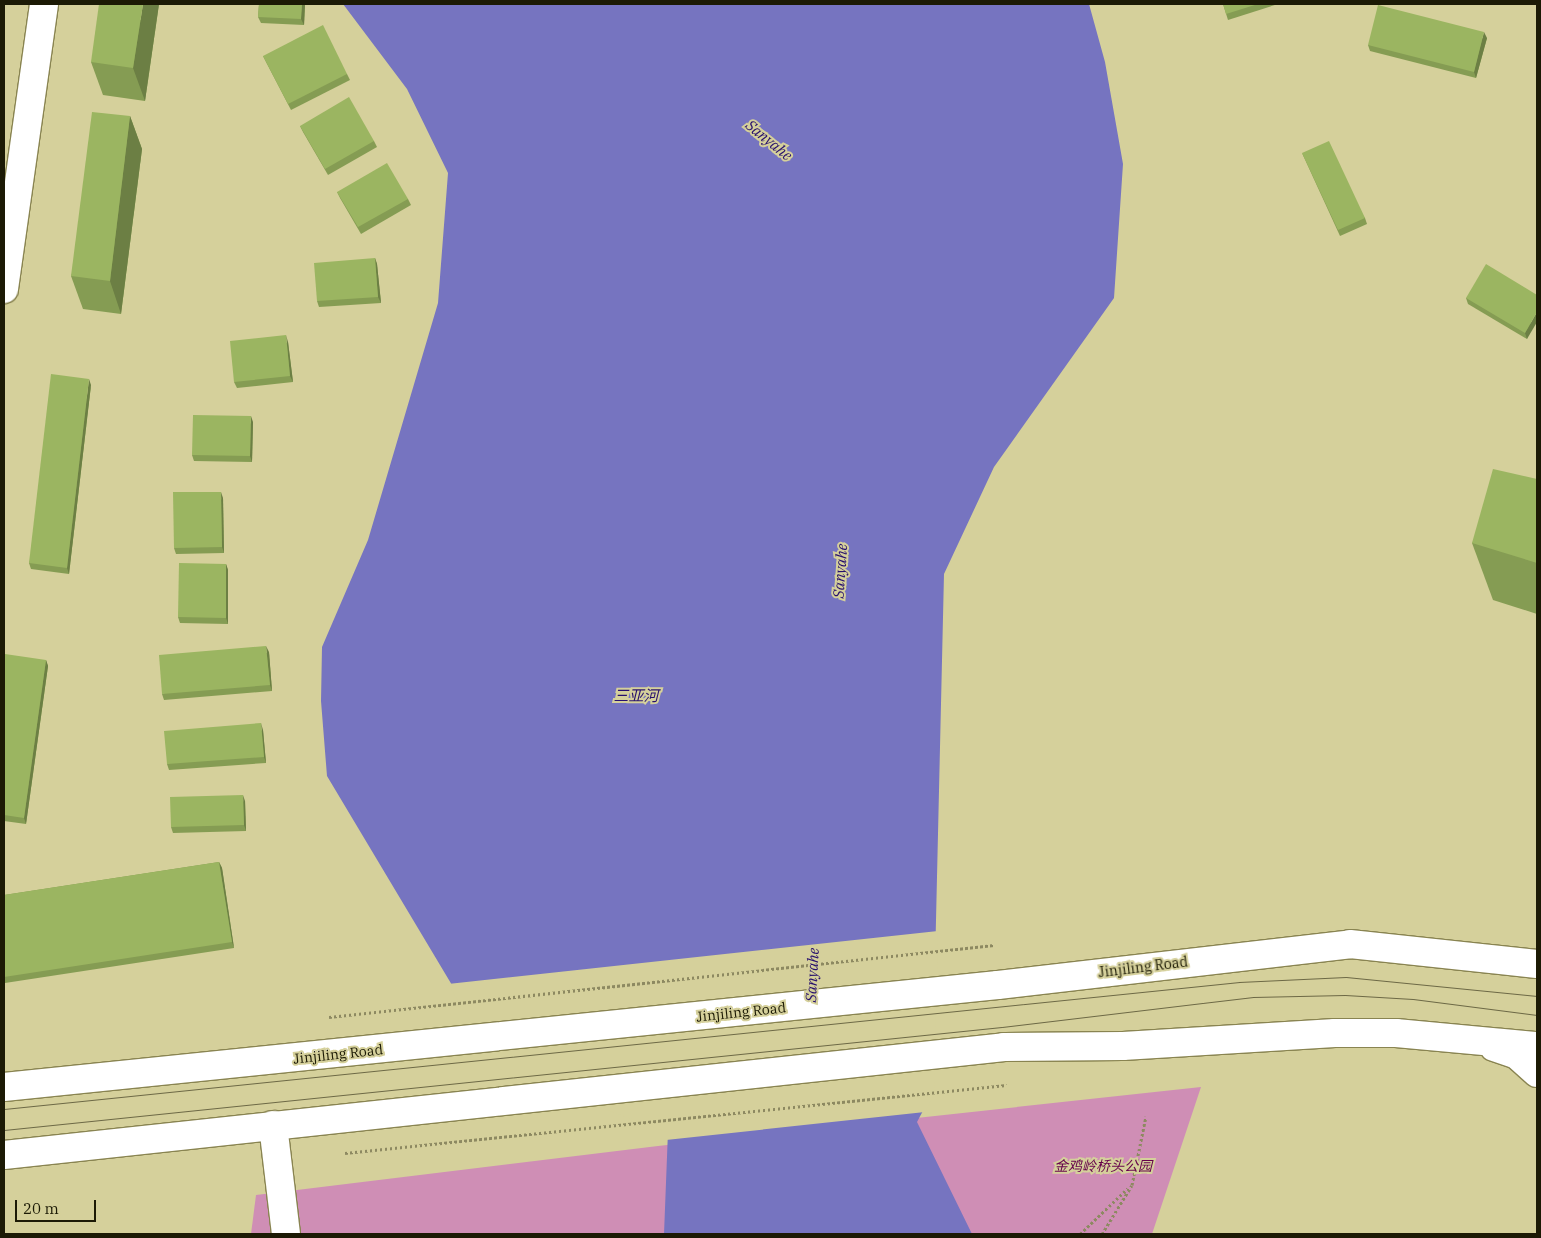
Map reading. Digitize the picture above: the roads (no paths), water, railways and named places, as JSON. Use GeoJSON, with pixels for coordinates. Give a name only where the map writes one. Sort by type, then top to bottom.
{"type":"FeatureCollection","features":[{"type":"Feature","properties":{"kind":"main road"},"geometry":{"type":"LineString","coordinates":[[4,289],[44,4]]}},
{"type":"Feature","properties":{"kind":"main road","name":"Jinjiling Road"},"geometry":{"type":"LineString","coordinates":[[4,1087],[998,985],[1350,944],[1537,964]]}},
{"type":"Feature","properties":{"kind":"main road"},"geometry":{"type":"LineString","coordinates":[[4,1155],[1004,1047],[1123,1046],[1326,1033],[1396,1033],[1469,1038],[1537,1046]]}},
{"type":"Feature","properties":{"kind":"main road"},"geometry":{"type":"LineString","coordinates":[[1469,1038],[1518,1055],[1537,1073]]}},
{"type":"Feature","properties":{"kind":"main road"},"geometry":{"type":"LineString","coordinates":[[273,1125],[286,1234]]}},
{"type":"Feature","properties":{"kind":"water","name":"三亚河"},"geometry":{"type":"Polygon","coordinates":[[[343,4],[1089,4],[1105,62],[1123,164],[1114,298],[994,467],[944,574],[932,1094],[917,1122],[972,1234],[664,1234],[668,1131],[501,1067],[327,776],[321,701],[322,647],[368,540],[438,303],[448,173],[407,89],[343,4]]]}},
{"type":"Feature","properties":{"kind":"tram line"},"geometry":{"type":"LineString","coordinates":[[4,1109],[1239,982],[1346,977],[1537,996]]}},
{"type":"Feature","properties":{"kind":"tram line"},"geometry":{"type":"LineString","coordinates":[[4,1130],[1002,1027],[1253,997],[1345,995],[1413,999],[1537,1015]]}},
{"type":"Feature","properties":{"kind":"water label","name":"Sanyahe"},"geometry":{"type":"Point","coordinates":[769,140]}},
{"type":"Feature","properties":{"kind":"water label","name":"Sanyahe"},"geometry":{"type":"Point","coordinates":[840,571]}},
{"type":"Feature","properties":{"kind":"water label","name":"Sanyahe"},"geometry":{"type":"Point","coordinates":[812,975]}},
{"type":"Feature","properties":{"kind":"park label","name":"金鸡岭桥头公园"},"geometry":{"type":"Point","coordinates":[1103,1166]}}]}
